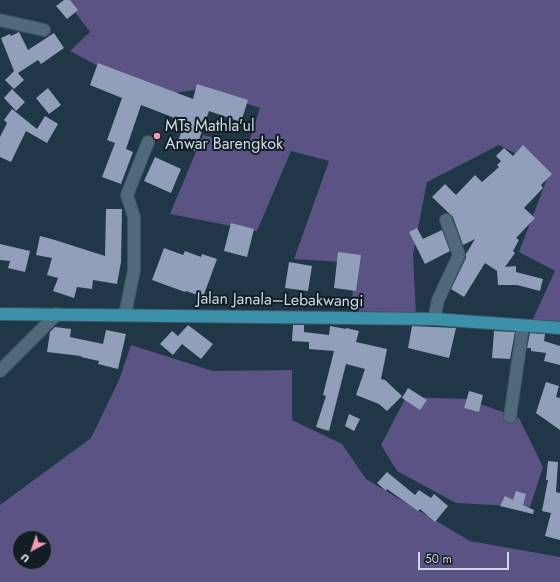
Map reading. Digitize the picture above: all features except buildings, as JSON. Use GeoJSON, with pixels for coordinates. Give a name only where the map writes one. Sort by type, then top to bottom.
{"type":"FeatureCollection","features":[{"type":"Feature","properties":{"kind":"main road","name":"Jalan Janala–Lebakwangi"},"geometry":{"type":"LineString","coordinates":[[0,314],[434,319],[560,328]]}},
{"type":"Feature","properties":{"kind":"street"},"geometry":{"type":"LineString","coordinates":[[0,20],[44,30]]}},
{"type":"Feature","properties":{"kind":"street"},"geometry":{"type":"LineString","coordinates":[[125,315],[134,270],[134,217],[127,194],[148,142]]}},
{"type":"Feature","properties":{"kind":"street"},"geometry":{"type":"LineString","coordinates":[[434,319],[438,300],[459,255],[446,220]]}},
{"type":"Feature","properties":{"kind":"street"},"geometry":{"type":"LineString","coordinates":[[0,371],[57,314]]}},
{"type":"Feature","properties":{"kind":"street"},"geometry":{"type":"LineString","coordinates":[[510,417],[523,326]]}},
{"type":"Feature","properties":{"kind":"shaded area"},"geometry":{"type":"Polygon","coordinates":[[[66,0],[560,0],[560,324],[532,321],[555,271],[519,252],[550,171],[499,145],[427,182],[413,254],[416,315],[350,311],[357,263],[294,259],[329,161],[291,151],[257,231],[170,214],[203,135],[248,145],[260,108],[201,89],[161,95],[98,66],[70,51],[90,32],[66,0]]]}},
{"type":"Feature","properties":{"kind":"shaded area"},"geometry":{"type":"Polygon","coordinates":[[[131,345],[213,371],[292,370],[292,420],[342,444],[366,479],[470,541],[560,557],[560,582],[0,582],[0,505],[91,438],[119,380],[131,345]]]}},
{"type":"Feature","properties":{"kind":"shaded area"},"geometry":{"type":"Polygon","coordinates":[[[406,397],[467,399],[519,418],[543,467],[530,507],[456,503],[397,471],[381,445],[406,397]]]}},
{"type":"Feature","properties":{"kind":"place","name":"MTs Mathla'ul Anwar Barengkok"},"geometry":{"type":"Point","coordinates":[157,136]}}]}
